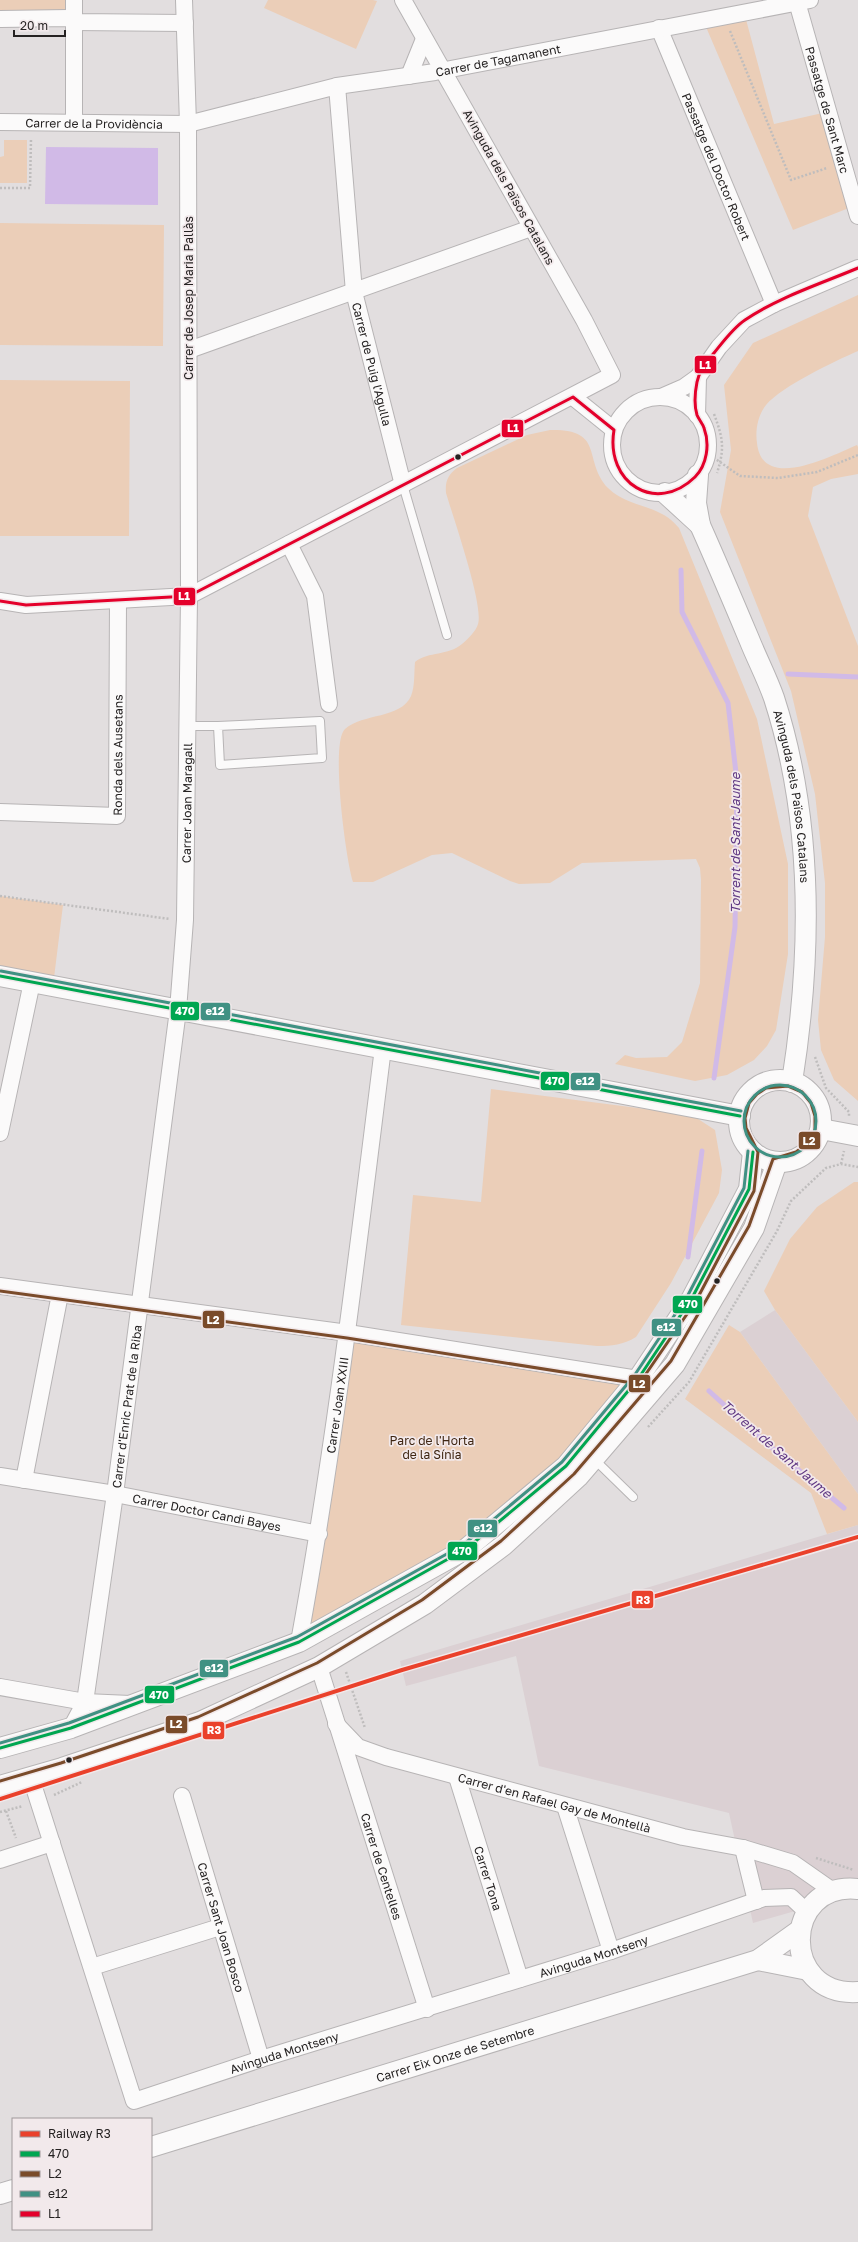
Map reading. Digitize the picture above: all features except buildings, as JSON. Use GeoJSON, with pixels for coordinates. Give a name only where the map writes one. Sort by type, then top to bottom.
{"type":"FeatureCollection","features":[{"type":"Feature","properties":{"kind":"street"},"geometry":{"type":"LineString","coordinates":[[74,0],[74,122]]}},
{"type":"Feature","properties":{"kind":"street","name":"Carrer de Josep Maria Pallàs"},"geometry":{"type":"LineString","coordinates":[[184,0],[188,124],[189,596]]}},
{"type":"Feature","properties":{"kind":"street","name":"Avinguda dels Països Catalans"},"geometry":{"type":"LineString","coordinates":[[403,0],[584,320],[612,375],[573,397]]}},
{"type":"Feature","properties":{"kind":"street","name":"Carrer de Tagamanent"},"geometry":{"type":"LineString","coordinates":[[188,124],[337,86],[443,71],[724,16],[763,4],[804,1]]}},
{"type":"Feature","properties":{"kind":"street","name":"Passatge de Sant Marc"},"geometry":{"type":"LineString","coordinates":[[804,1],[842,163],[858,216]]}},
{"type":"Feature","properties":{"kind":"street"},"geometry":{"type":"LineString","coordinates":[[0,19],[69,18],[74,22],[185,23]]}},
{"type":"Feature","properties":{"kind":"street","name":"Passatge del Doctor Robert"},"geometry":{"type":"LineString","coordinates":[[659,28],[774,304]]}},
{"type":"Feature","properties":{"kind":"street"},"geometry":{"type":"LineString","coordinates":[[409,76],[424,39]]}},
{"type":"Feature","properties":{"kind":"street","name":"Carrer de Puig l'Agulla"},"geometry":{"type":"LineString","coordinates":[[337,86],[354,292],[403,485]]}},
{"type":"Feature","properties":{"kind":"street","name":"Carrer de la Providència"},"geometry":{"type":"LineString","coordinates":[[0,122],[188,124]]}},
{"type":"Feature","properties":{"kind":"street"},"geometry":{"type":"LineString","coordinates":[[189,350],[531,228]]}},
{"type":"Feature","properties":{"kind":"street"},"geometry":{"type":"LineString","coordinates":[[661,397],[681,402],[697,415],[706,433],[707,453],[698,475],[688,484],[665,494],[649,492],[634,486],[622,476],[614,462],[611,446],[614,430],[619,419],[637,403],[661,397],[684,387],[698,377],[719,347],[744,320],[774,304],[858,268]]}},
{"type":"Feature","properties":{"kind":"street"},"geometry":{"type":"LineString","coordinates":[[697,415],[698,377]]}},
{"type":"Feature","properties":{"kind":"street"},"geometry":{"type":"LineString","coordinates":[[0,601],[26,605],[189,596],[573,397],[614,430]]}},
{"type":"Feature","properties":{"kind":"street","name":"Avinguda dels Països Catalans"},"geometry":{"type":"LineString","coordinates":[[698,475],[696,503],[700,525],[774,697],[788,754],[802,825],[807,921],[805,984],[792,1082]]}},
{"type":"Feature","properties":{"kind":"street","name":"Avinguda dels Països Catalans"},"geometry":{"type":"LineString","coordinates":[[665,494],[700,525]]}},
{"type":"Feature","properties":{"kind":"street"},"geometry":{"type":"LineString","coordinates":[[289,544],[315,596],[329,704]]}},
{"type":"Feature","properties":{"kind":"street","name":"Carrer Joan Maragall"},"geometry":{"type":"LineString","coordinates":[[178,1010],[185,920],[189,596]]}},
{"type":"Feature","properties":{"kind":"street","name":"Ronda dels Ausetans"},"geometry":{"type":"LineString","coordinates":[[0,812],[117,816],[118,600]]}},
{"type":"Feature","properties":{"kind":"street"},"geometry":{"type":"LineString","coordinates":[[0,976],[740,1116]]}},
{"type":"Feature","properties":{"kind":"street"},"geometry":{"type":"LineString","coordinates":[[0,1133],[32,982]]}},
{"type":"Feature","properties":{"kind":"street","name":"Carrer d'Enric Prat de la Riba"},"geometry":{"type":"LineString","coordinates":[[71,1728],[85,1702],[115,1494],[178,1010]]}},
{"type":"Feature","properties":{"kind":"street","name":"Carrer Joan XXIII"},"geometry":{"type":"LineString","coordinates":[[299,1642],[319,1534],[348,1333],[383,1048]]}},
{"type":"Feature","properties":{"kind":"street"},"geometry":{"type":"LineString","coordinates":[[778,1080],[792,1082],[812,1095],[818,1105],[821,1117],[821,1129],[817,1140],[810,1150],[795,1159],[777,1162],[764,1159],[753,1152],[745,1142],[740,1129],[740,1116],[744,1102],[752,1091],[765,1083],[778,1080]]}},
{"type":"Feature","properties":{"kind":"street"},"geometry":{"type":"LineString","coordinates":[[821,1129],[858,1136]]}},
{"type":"Feature","properties":{"kind":"street"},"geometry":{"type":"LineString","coordinates":[[0,1748],[71,1728],[299,1642],[466,1549],[566,1466],[638,1379],[692,1298],[748,1188],[753,1152]]}},
{"type":"Feature","properties":{"kind":"street"},"geometry":{"type":"LineString","coordinates":[[0,1786],[31,1778],[200,1722],[319,1667],[425,1604],[504,1545],[594,1459],[675,1364],[754,1228],[777,1162]]}},
{"type":"Feature","properties":{"kind":"street"},"geometry":{"type":"LineString","coordinates":[[0,1286],[348,1333],[638,1379]]}},
{"type":"Feature","properties":{"kind":"street"},"geometry":{"type":"LineString","coordinates":[[24,1480],[60,1294]]}},
{"type":"Feature","properties":{"kind":"street","name":"Carrer Doctor Candi Bayes"},"geometry":{"type":"LineString","coordinates":[[0,1476],[115,1494],[319,1534]]}},
{"type":"Feature","properties":{"kind":"street","name":"Carrer d'en Rafael Gay de Montellà"},"geometry":{"type":"LineString","coordinates":[[319,1667],[336,1724],[358,1747],[457,1777],[683,1838],[743,1848],[793,1863],[833,1891]]}},
{"type":"Feature","properties":{"kind":"street"},"geometry":{"type":"LineString","coordinates":[[0,1687],[85,1702],[138,1704]]}},
{"type":"Feature","properties":{"kind":"street","name":"Carrer de Centelles"},"geometry":{"type":"LineString","coordinates":[[336,1724],[426,2009]]}},
{"type":"Feature","properties":{"kind":"street","name":"Carrer Tona"},"geometry":{"type":"LineString","coordinates":[[457,1777],[520,1979]]}},
{"type":"Feature","properties":{"kind":"street","name":"Avinguda Montseny"},"geometry":{"type":"LineString","coordinates":[[31,1778],[134,2101],[260,2059],[611,1952],[764,1898],[791,1897],[803,1921]]}},
{"type":"Feature","properties":{"kind":"street","name":"Carrer Sant Joan Bosco"},"geometry":{"type":"LineString","coordinates":[[182,1796],[260,2059]]}},
{"type":"Feature","properties":{"kind":"street"},"geometry":{"type":"LineString","coordinates":[[565,1806],[611,1952]]}},
{"type":"Feature","properties":{"kind":"street"},"geometry":{"type":"LineString","coordinates":[[0,1860],[52,1843]]}},
{"type":"Feature","properties":{"kind":"street"},"geometry":{"type":"LineString","coordinates":[[743,1848],[756,1901]]}},
{"type":"Feature","properties":{"kind":"street"},"geometry":{"type":"LineString","coordinates":[[833,1891],[858,1889]]}},
{"type":"Feature","properties":{"kind":"street","name":"Carrer Eix Onze de Setembre"},"geometry":{"type":"LineString","coordinates":[[152,2147],[758,1960],[803,1921],[818,1899],[833,1891]]}},
{"type":"Feature","properties":{"kind":"street"},"geometry":{"type":"LineString","coordinates":[[803,1921],[800,1951],[808,1970],[819,1981],[833,1989],[858,1992]]}},
{"type":"Feature","properties":{"kind":"street"},"geometry":{"type":"LineString","coordinates":[[92,1967],[220,1927]]}},
{"type":"Feature","properties":{"kind":"street","name":"Carrer Eix Onze de Setembre"},"geometry":{"type":"LineString","coordinates":[[758,1960],[808,1970]]}},
{"type":"Feature","properties":{"kind":"street"},"geometry":{"type":"LineString","coordinates":[[0,2194],[12,2190]]}},
{"type":"Feature","properties":{"kind":"lane","name":"Carrer de Puig l'Agulla"},"geometry":{"type":"LineString","coordinates":[[403,485],[447,635]]}},
{"type":"Feature","properties":{"kind":"lane"},"geometry":{"type":"LineString","coordinates":[[188,726],[320,721],[322,758],[220,765],[218,726]]}},
{"type":"Feature","properties":{"kind":"lane"},"geometry":{"type":"LineString","coordinates":[[594,1459],[633,1497]]}},
{"type":"Feature","properties":{"kind":"path"},"geometry":{"type":"LineString","coordinates":[[724,16],[791,180],[842,163]]}},
{"type":"Feature","properties":{"kind":"path"},"geometry":{"type":"LineString","coordinates":[[0,188],[30,188],[31,139],[25,139]]}},
{"type":"Feature","properties":{"kind":"path"},"geometry":{"type":"LineString","coordinates":[[707,453],[740,476],[778,478],[818,472],[858,455]]}},
{"type":"Feature","properties":{"kind":"path"},"geometry":{"type":"LineString","coordinates":[[0,896],[185,920]]}},
{"type":"Feature","properties":{"kind":"path"},"geometry":{"type":"LineString","coordinates":[[841,1164],[858,1167]]}},
{"type":"Feature","properties":{"kind":"path"},"geometry":{"type":"LineString","coordinates":[[346,1670],[363,1727],[367,1730]]}},
{"type":"Feature","properties":{"kind":"path"},"geometry":{"type":"LineString","coordinates":[[6,1811],[21,1853]]}},
{"type":"Feature","properties":{"kind":"shaded area"},"geometry":{"type":"Polygon","coordinates":[[[46,147],[158,148],[158,205],[45,204],[46,147]]]}},
{"type":"Feature","properties":{"kind":"shaded area"},"geometry":{"type":"Polygon","coordinates":[[[775,1310],[858,1422],[858,1494],[740,1332],[775,1310]]]}},
{"type":"Feature","properties":{"kind":"shaded area"},"geometry":{"type":"Polygon","coordinates":[[[858,1525],[858,1893],[753,1923],[729,1813],[539,1766],[516,1656],[406,1686],[400,1661],[858,1525]]]}},
{"type":"Feature","properties":{"kind":"green space"},"geometry":{"type":"Polygon","coordinates":[[[0,0],[74,0],[74,22],[0,19],[0,0]]]}},
{"type":"Feature","properties":{"kind":"green space"},"geometry":{"type":"Polygon","coordinates":[[[268,0],[377,1],[356,49],[264,8],[268,0]]]}},
{"type":"Feature","properties":{"kind":"green space"},"geometry":{"type":"Polygon","coordinates":[[[744,12],[774,124],[827,112],[854,206],[793,230],[703,20],[744,12]]]}},
{"type":"Feature","properties":{"kind":"green space"},"geometry":{"type":"Polygon","coordinates":[[[4,140],[27,140],[27,183],[0,183],[0,157],[4,156],[4,140]]]}},
{"type":"Feature","properties":{"kind":"green space"},"geometry":{"type":"Polygon","coordinates":[[[0,223],[164,225],[163,346],[0,345],[0,223]]]}},
{"type":"Feature","properties":{"kind":"green space"},"geometry":{"type":"Polygon","coordinates":[[[858,295],[858,351],[796,382],[774,398],[763,409],[756,433],[757,443],[762,458],[771,466],[785,468],[816,462],[857,445],[858,447],[858,474],[831,479],[813,487],[808,516],[858,646],[858,1101],[834,1080],[821,1050],[818,1020],[825,937],[825,883],[815,794],[791,691],[720,512],[731,450],[724,385],[753,343],[858,295]]]}},
{"type":"Feature","properties":{"kind":"green space"},"geometry":{"type":"Polygon","coordinates":[[[0,380],[130,381],[129,536],[0,536],[0,380]]]}},
{"type":"Feature","properties":{"kind":"green space"},"geometry":{"type":"Polygon","coordinates":[[[550,430],[568,431],[579,435],[586,441],[590,448],[600,477],[608,488],[625,500],[662,514],[679,528],[757,719],[788,864],[788,954],[776,1030],[767,1046],[754,1060],[727,1075],[695,1081],[615,1064],[625,1055],[636,1058],[667,1057],[682,1042],[700,983],[701,880],[700,868],[696,859],[582,863],[550,883],[519,884],[452,853],[432,855],[373,882],[353,882],[343,828],[339,778],[341,738],[345,729],[362,720],[399,709],[411,696],[415,662],[426,656],[457,648],[472,635],[478,624],[479,614],[477,599],[461,540],[446,493],[448,479],[451,473],[457,468],[527,435],[550,430]]]}},
{"type":"Feature","properties":{"kind":"green space"},"geometry":{"type":"Polygon","coordinates":[[[0,896],[63,905],[53,986],[0,976],[0,896]]]}},
{"type":"Feature","properties":{"kind":"green space"},"geometry":{"type":"Polygon","coordinates":[[[491,1089],[692,1115],[715,1130],[722,1170],[719,1193],[671,1283],[636,1337],[627,1342],[608,1346],[597,1346],[401,1325],[413,1195],[481,1202],[491,1089]]]}},
{"type":"Feature","properties":{"kind":"green space"},"geometry":{"type":"Polygon","coordinates":[[[854,1182],[858,1182],[858,1422],[775,1310],[764,1291],[790,1239],[817,1207],[854,1182]]]}},
{"type":"Feature","properties":{"kind":"green space"},"geometry":{"type":"Polygon","coordinates":[[[729,1325],[740,1332],[858,1494],[858,1525],[827,1534],[811,1493],[685,1399],[729,1325]]]}},
{"type":"Feature","properties":{"kind":"green space","name":"Parc de l'Horta de la Sínia"},"geometry":{"type":"Polygon","coordinates":[[[348,1333],[638,1379],[566,1466],[466,1549],[299,1642],[348,1333]]]}},
{"type":"Feature","properties":{"kind":"waterway","name":"Torrent de Sant Jaume"},"geometry":{"type":"LineString","coordinates":[[681,570],[682,612],[728,703],[737,782],[735,927],[714,1078]]}},
{"type":"Feature","properties":{"kind":"waterway"},"geometry":{"type":"LineString","coordinates":[[788,674],[858,677]]}},
{"type":"Feature","properties":{"kind":"waterway","name":"Torrent de Sant Jaume"},"geometry":{"type":"LineString","coordinates":[[688,1257],[702,1151]]}},
{"type":"Feature","properties":{"kind":"waterway","name":"Torrent de Sant Jaume"},"geometry":{"type":"LineString","coordinates":[[709,1391],[764,1441],[844,1508]]}},
{"type":"Feature","properties":{"kind":"rail line","name":"R3"},"geometry":{"type":"LineString","coordinates":[[0,1799],[402,1670],[858,1537]]}},
{"type":"Feature","properties":{"kind":"transit line","name":"L1"},"geometry":{"type":"LineString","coordinates":[[0,601],[26,605],[189,596],[573,397],[614,430],[613,449],[617,465],[625,478],[636,488],[650,493],[665,493],[680,488],[695,477],[705,460],[707,441],[706,434],[695,407],[696,386],[701,370],[721,344],[741,323],[772,304],[858,268]]}},
{"type":"Feature","properties":{"kind":"transit line","name":"e12"},"geometry":{"type":"LineString","coordinates":[[1,971],[741,1111]]}},
{"type":"Feature","properties":{"kind":"transit line","name":"470"},"geometry":{"type":"LineString","coordinates":[[0,976],[740,1116]]}},
{"type":"Feature","properties":{"kind":"transit line","name":"e12"},"geometry":{"type":"LineString","coordinates":[[780,1085],[800,1091],[810,1101],[816,1121],[810,1141],[800,1151],[780,1157],[760,1151],[750,1141],[744,1121],[750,1101],[760,1091],[780,1085]]}},
{"type":"Feature","properties":{"kind":"transit line","name":"L2"},"geometry":{"type":"LineString","coordinates":[[0,1291],[347,1338],[639,1384],[696,1301],[754,1191],[758,1152],[746,1128],[745,1118],[749,1103],[757,1094],[766,1088],[788,1086],[802,1092],[811,1103],[815,1116],[815,1130],[808,1143],[796,1152],[773,1159],[749,1226],[671,1361],[574,1474],[501,1541],[422,1600],[317,1663],[198,1717],[61,1763],[0,1781]]}},
{"type":"Feature","properties":{"kind":"transit line","name":"e12"},"geometry":{"type":"LineString","coordinates":[[0,1743],[69,1723],[297,1637],[463,1545],[562,1462],[634,1376],[688,1295],[744,1188],[748,1151]]}},
{"type":"Feature","properties":{"kind":"transit line","name":"470"},"geometry":{"type":"LineString","coordinates":[[0,1748],[71,1728],[299,1642],[466,1549],[566,1466],[638,1379],[692,1298],[749,1189],[753,1152]]}}]}
